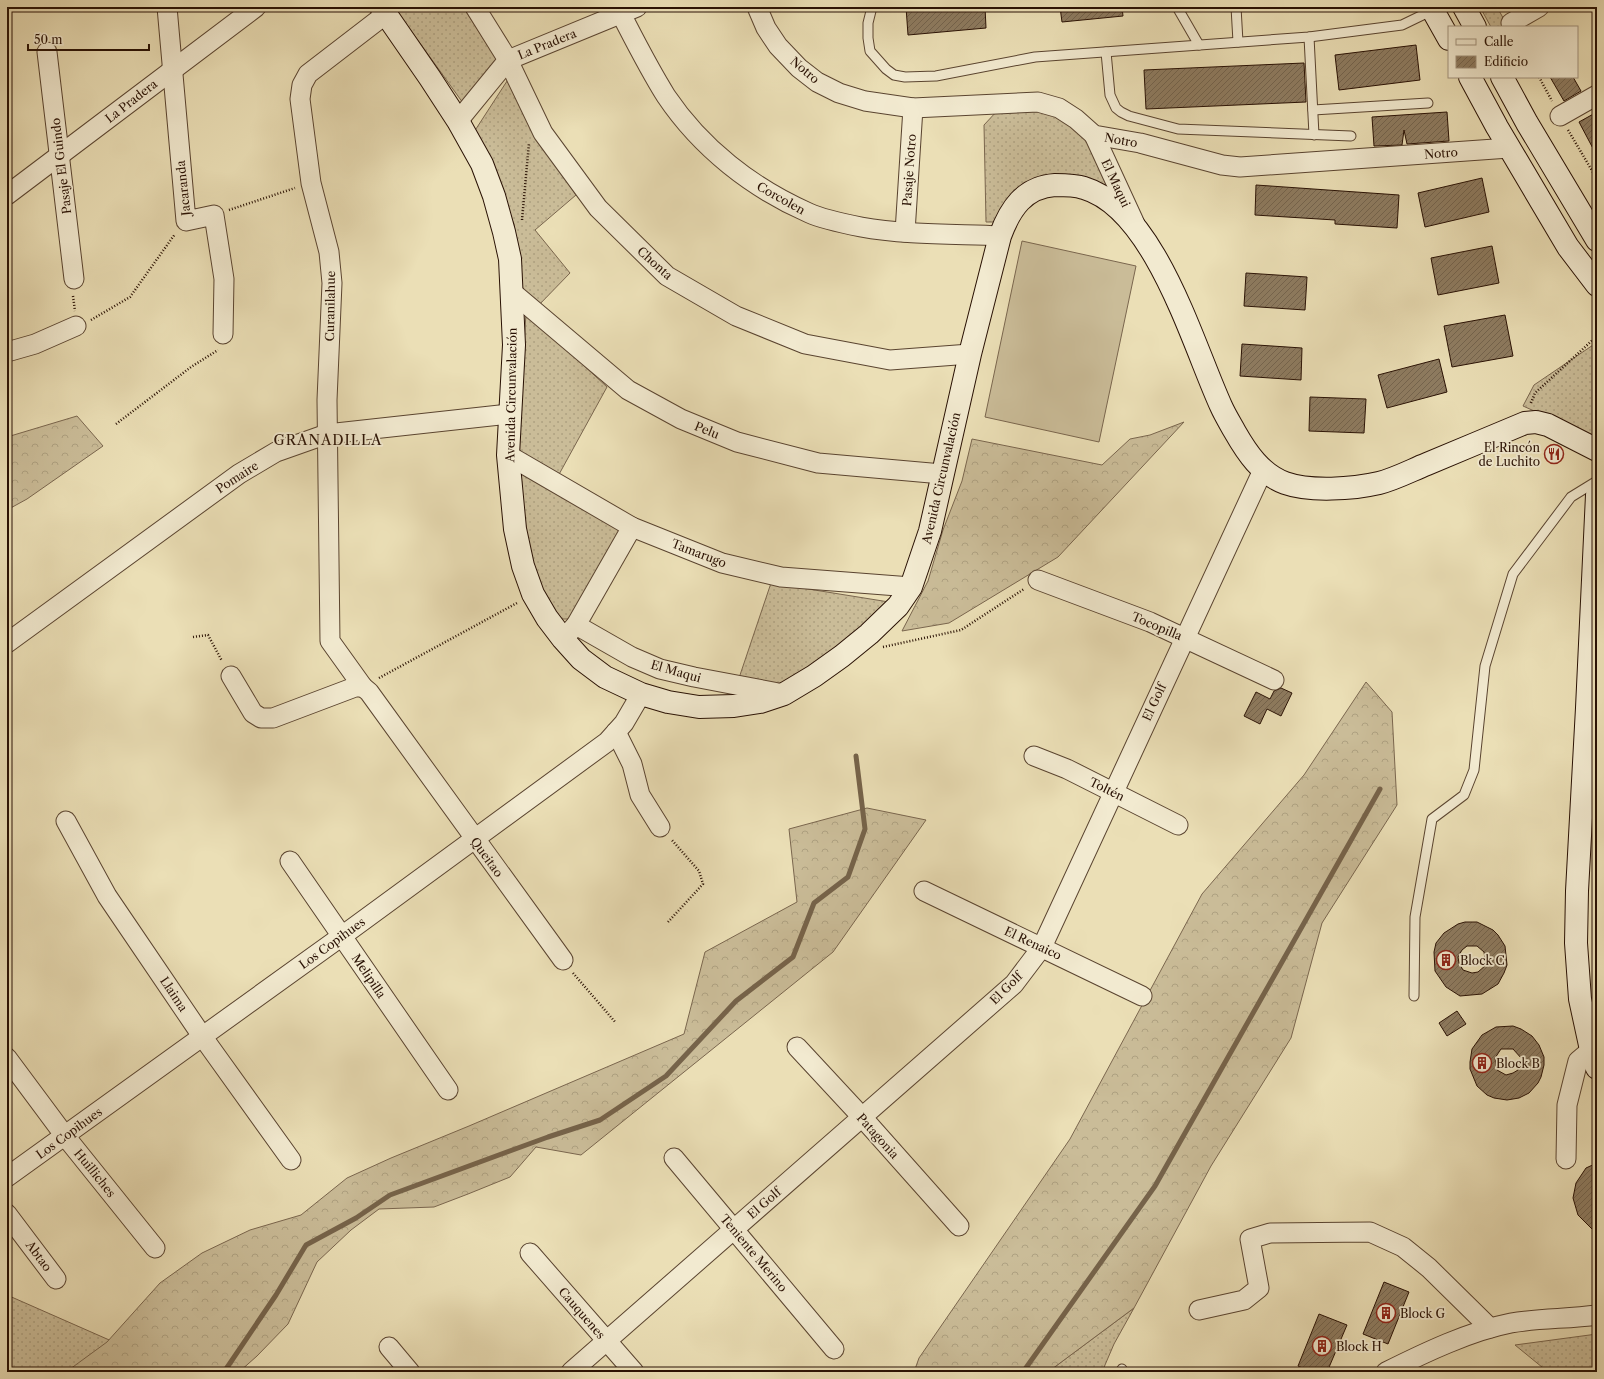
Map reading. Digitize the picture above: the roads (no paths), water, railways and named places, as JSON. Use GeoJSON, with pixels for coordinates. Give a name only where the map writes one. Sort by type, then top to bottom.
{"type":"FeatureCollection","features":[{"type":"Feature","properties":{"kind":"street","name":"Jacaranda"},"geometry":{"type":"LineString","coordinates":[[167,7],[171,69],[186,221],[214,215],[224,279],[223,334]]}},
{"type":"Feature","properties":{"kind":"street","name":"La Pradera"},"geometry":{"type":"LineString","coordinates":[[7,195],[171,69],[256,7]]}},
{"type":"Feature","properties":{"kind":"street","name":"Chonta"},"geometry":{"type":"LineString","coordinates":[[475,7],[508,60],[543,133],[598,208],[667,276],[736,316],[805,344],[890,360],[970,354]]}},
{"type":"Feature","properties":{"kind":"street","name":"Notro"},"geometry":{"type":"LineString","coordinates":[[757,7],[766,28],[778,46],[799,68],[817,82],[839,93],[865,101],[913,108],[1038,102],[1059,108],[1076,119],[1094,135],[1140,143],[1222,165],[1240,167],[1509,148]]}},
{"type":"Feature","properties":{"kind":"street"},"geometry":{"type":"LineString","coordinates":[[1464,7],[1474,26]]}},
{"type":"Feature","properties":{"kind":"street"},"geometry":{"type":"LineString","coordinates":[[1510,23],[1539,7]]}},
{"type":"Feature","properties":{"kind":"street"},"geometry":{"type":"LineString","coordinates":[[1432,9],[1448,37]]}},
{"type":"Feature","properties":{"kind":"street","name":"Avenida Circunvalación"},"geometry":{"type":"LineString","coordinates":[[383,10],[458,121],[482,164],[494,196],[504,232],[510,259],[514,344],[509,414],[508,455],[515,529],[523,566],[533,594],[547,618],[569,632],[581,659],[605,677],[641,694],[668,702],[699,707],[734,706],[760,702],[784,694],[819,672],[869,634],[898,606],[911,587],[930,531],[970,354],[1000,236],[1006,219],[1015,205],[1030,192],[1048,186],[1066,185],[1084,188],[1103,196],[1118,208],[1138,230],[1171,286],[1221,408],[1250,456],[1263,470],[1285,483],[1304,487],[1346,488],[1381,483],[1525,423],[1536,422],[1548,425],[1597,450]]}},
{"type":"Feature","properties":{"kind":"street","name":"Curanilahue"},"geometry":{"type":"LineString","coordinates":[[330,641],[327,400],[332,283],[329,252],[312,183],[300,98],[302,85],[308,74],[383,10]]}},
{"type":"Feature","properties":{"kind":"street","name":"La Pradera"},"geometry":{"type":"LineString","coordinates":[[458,121],[508,60],[629,10]]}},
{"type":"Feature","properties":{"kind":"street","name":"Corcolen"},"geometry":{"type":"LineString","coordinates":[[629,10],[646,61],[667,96],[689,126],[721,158],[765,192],[810,214],[862,227],[905,232],[1000,236]]}},
{"type":"Feature","properties":{"kind":"street","name":"Pasaje El Guindo"},"geometry":{"type":"LineString","coordinates":[[47,52],[74,279]]}},
{"type":"Feature","properties":{"kind":"street"},"geometry":{"type":"LineString","coordinates":[[1471,78],[1509,148],[1568,247],[1597,285]]}},
{"type":"Feature","properties":{"kind":"street"},"geometry":{"type":"LineString","coordinates":[[1503,78],[1527,123],[1597,240]]}},
{"type":"Feature","properties":{"kind":"street"},"geometry":{"type":"LineString","coordinates":[[1560,116],[1597,95]]}},
{"type":"Feature","properties":{"kind":"street","name":"Pasaje Notro"},"geometry":{"type":"LineString","coordinates":[[905,232],[913,108]]}},
{"type":"Feature","properties":{"kind":"street","name":"El Maqui"},"geometry":{"type":"LineString","coordinates":[[1094,135],[1138,230]]}},
{"type":"Feature","properties":{"kind":"street","name":"Pelu"},"geometry":{"type":"LineString","coordinates":[[512,292],[628,390],[681,419],[737,442],[818,463],[942,474]]}},
{"type":"Feature","properties":{"kind":"street"},"geometry":{"type":"LineString","coordinates":[[7,352],[34,344],[76,326]]}},
{"type":"Feature","properties":{"kind":"street","name":"Pomaire"},"geometry":{"type":"LineString","coordinates":[[7,643],[239,474],[276,452],[327,434],[509,414]]}},
{"type":"Feature","properties":{"kind":"street","name":"Tamarugo"},"geometry":{"type":"LineString","coordinates":[[508,455],[632,527],[722,563],[781,577],[911,587]]}},
{"type":"Feature","properties":{"kind":"street","name":"El Golf"},"geometry":{"type":"LineString","coordinates":[[571,1372],[1014,984],[1042,947],[1263,470]]}},
{"type":"Feature","properties":{"kind":"street"},"geometry":{"type":"LineString","coordinates":[[1566,1159],[1567,1105],[1578,1061],[1595,1060],[1580,998],[1576,930],[1597,495]]}},
{"type":"Feature","properties":{"kind":"street"},"geometry":{"type":"LineString","coordinates":[[569,632],[632,527]]}},
{"type":"Feature","properties":{"kind":"street","name":"Tocopilla"},"geometry":{"type":"LineString","coordinates":[[1038,580],[1150,622],[1274,680]]}},
{"type":"Feature","properties":{"kind":"street","name":"El Maqui"},"geometry":{"type":"LineString","coordinates":[[569,632],[660,669],[694,678],[784,694]]}},
{"type":"Feature","properties":{"kind":"street","name":"Queitao"},"geometry":{"type":"LineString","coordinates":[[330,641],[362,687],[369,692],[474,840],[563,960]]}},
{"type":"Feature","properties":{"kind":"street"},"geometry":{"type":"LineString","coordinates":[[231,676],[253,713],[261,718],[273,718],[355,687],[362,687]]}},
{"type":"Feature","properties":{"kind":"street","name":"Los Copihues"},"geometry":{"type":"LineString","coordinates":[[7,1177],[342,936],[607,742],[624,723],[641,694]]}},
{"type":"Feature","properties":{"kind":"street"},"geometry":{"type":"LineString","coordinates":[[616,732],[632,764],[640,795],[660,827]]}},
{"type":"Feature","properties":{"kind":"street","name":"Toltén"},"geometry":{"type":"LineString","coordinates":[[1034,756],[1178,824]]}},
{"type":"Feature","properties":{"kind":"street","name":"Llaima"},"geometry":{"type":"LineString","coordinates":[[66,821],[107,896],[202,1036],[291,1160]]}},
{"type":"Feature","properties":{"kind":"street","name":"Melipilla"},"geometry":{"type":"LineString","coordinates":[[290,861],[448,1090]]}},
{"type":"Feature","properties":{"kind":"street","name":"El Renaico"},"geometry":{"type":"LineString","coordinates":[[924,891],[1142,996]]}},
{"type":"Feature","properties":{"kind":"street","name":"Patagonia"},"geometry":{"type":"LineString","coordinates":[[796,1048],[862,1117],[959,1226]]}},
{"type":"Feature","properties":{"kind":"street","name":"Huilliches"},"geometry":{"type":"LineString","coordinates":[[7,1058],[65,1136],[155,1248]]}},
{"type":"Feature","properties":{"kind":"street","name":"Teniente Merino"},"geometry":{"type":"LineString","coordinates":[[674,1158],[834,1349]]}},
{"type":"Feature","properties":{"kind":"street","name":"Abtao"},"geometry":{"type":"LineString","coordinates":[[7,1214],[56,1279]]}},
{"type":"Feature","properties":{"kind":"street"},"geometry":{"type":"LineString","coordinates":[[1199,1310],[1244,1300],[1259,1288],[1250,1239],[1270,1233],[1370,1232],[1403,1247],[1429,1268],[1490,1328]]}},
{"type":"Feature","properties":{"kind":"street","name":"Cauquenes"},"geometry":{"type":"LineString","coordinates":[[530,1253],[634,1372]]}},
{"type":"Feature","properties":{"kind":"street"},"geometry":{"type":"LineString","coordinates":[[1386,1372],[1431,1350],[1490,1328],[1536,1320],[1576,1318],[1597,1315]]}},
{"type":"Feature","properties":{"kind":"street"},"geometry":{"type":"LineString","coordinates":[[389,1347],[410,1372]]}},
{"type":"Feature","properties":{"kind":"lane"},"geometry":{"type":"LineString","coordinates":[[872,7],[868,23],[870,51],[886,69],[894,74],[905,77],[936,76],[1035,57],[1309,37],[1402,25],[1432,9]]}},
{"type":"Feature","properties":{"kind":"lane"},"geometry":{"type":"LineString","coordinates":[[1177,7],[1199,45]]}},
{"type":"Feature","properties":{"kind":"lane"},"geometry":{"type":"LineString","coordinates":[[1236,7],[1238,42]]}},
{"type":"Feature","properties":{"kind":"lane"},"geometry":{"type":"LineString","coordinates":[[1309,37],[1314,135]]}},
{"type":"Feature","properties":{"kind":"lane"},"geometry":{"type":"LineString","coordinates":[[1106,52],[1110,95],[1116,108],[1129,116],[1178,129],[1351,136]]}},
{"type":"Feature","properties":{"kind":"lane"},"geometry":{"type":"LineString","coordinates":[[1313,110],[1428,102]]}},
{"type":"Feature","properties":{"kind":"lane"},"geometry":{"type":"LineString","coordinates":[[1414,996],[1415,917],[1432,819],[1464,795],[1474,770],[1485,666],[1514,574],[1571,497],[1597,481]]}},
{"type":"Feature","properties":{"kind":"waterway"},"geometry":{"type":"LineString","coordinates":[[224,1372],[276,1295],[306,1245],[356,1218],[390,1195],[548,1137],[600,1120],[666,1076],[736,1001],[793,957],[814,903],[848,877],[865,829],[856,756]]}},
{"type":"Feature","properties":{"kind":"waterway"},"geometry":{"type":"LineString","coordinates":[[1023,1372],[1155,1186],[1380,789]]}},
{"type":"Feature","properties":{"kind":"place","name":"El Rincón de Luchito"},"geometry":{"type":"Point","coordinates":[1554,454]}},
{"type":"Feature","properties":{"kind":"place","name":"Block C"},"geometry":{"type":"Point","coordinates":[1446,960]}},
{"type":"Feature","properties":{"kind":"place","name":"Block B"},"geometry":{"type":"Point","coordinates":[1482,1063]}},
{"type":"Feature","properties":{"kind":"place","name":"Block G"},"geometry":{"type":"Point","coordinates":[1386,1313]}},
{"type":"Feature","properties":{"kind":"place","name":"Block H"},"geometry":{"type":"Point","coordinates":[1322,1346]}},
{"type":"Feature","properties":{"kind":"district","name":"GRANADILLA"},"geometry":{"type":"Point","coordinates":[328,440]}}]}
